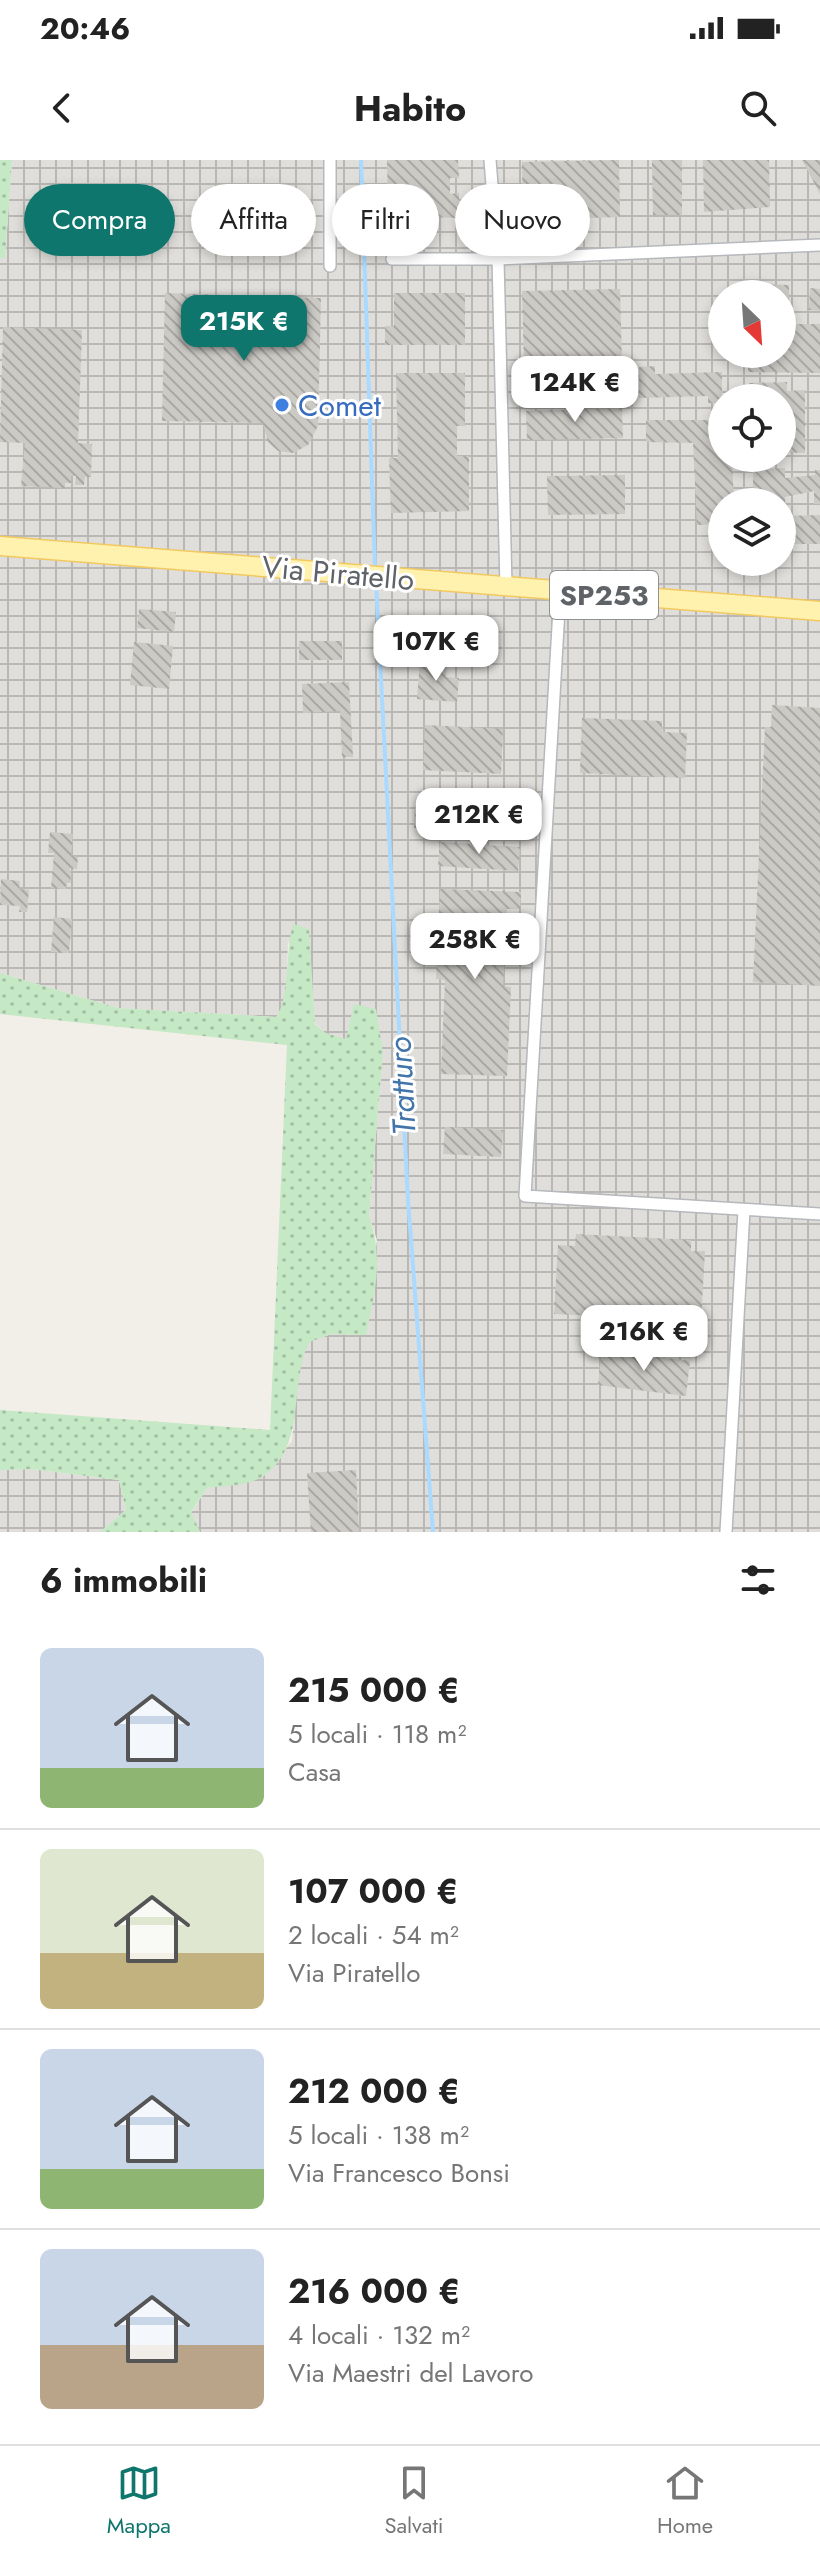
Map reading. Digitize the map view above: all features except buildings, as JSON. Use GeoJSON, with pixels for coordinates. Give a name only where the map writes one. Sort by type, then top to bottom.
{"type":"FeatureCollection","features":[{"type":"Feature","properties":{"kind":"main road","name":"Via Piratello"},"geometry":{"type":"LineString","coordinates":[[0,546],[820,611]]}},
{"type":"Feature","properties":{"kind":"street"},"geometry":{"type":"LineString","coordinates":[[330,160],[330,266]]}},
{"type":"Feature","properties":{"kind":"street"},"geometry":{"type":"LineString","coordinates":[[490,160],[498,259],[506,587]]}},
{"type":"Feature","properties":{"kind":"street"},"geometry":{"type":"LineString","coordinates":[[392,259],[498,259],[820,245]]}},
{"type":"Feature","properties":{"kind":"street"},"geometry":{"type":"LineString","coordinates":[[560,592],[525,1196],[820,1214]]}},
{"type":"Feature","properties":{"kind":"street"},"geometry":{"type":"LineString","coordinates":[[726,1532],[744,1210]]}},
{"type":"Feature","properties":{"kind":"shaded area"},"geometry":{"type":"Polygon","coordinates":[[[12,160],[820,160],[820,1532],[200,1532],[191,1513],[207,1488],[263,1477],[292,1441],[299,1362],[309,1341],[332,1334],[366,1335],[377,1240],[369,1216],[383,1053],[325,1033],[315,1023],[313,996],[288,941],[286,1004],[276,1017],[118,1008],[0,973],[0,258],[5,258],[12,160]]]}},
{"type":"Feature","properties":{"kind":"shaded area"},"geometry":{"type":"Polygon","coordinates":[[[31,1469],[119,1480],[126,1510],[100,1532],[0,1532],[0,1470],[31,1469]]]}},
{"type":"Feature","properties":{"kind":"green space"},"geometry":{"type":"Polygon","coordinates":[[[0,160],[12,160],[5,258],[0,258],[0,160]]]}},
{"type":"Feature","properties":{"kind":"green space"},"geometry":{"type":"Polygon","coordinates":[[[293,924],[309,929],[315,1024],[325,1033],[346,1039],[354,1004],[376,1009],[383,1053],[369,1216],[377,1262],[366,1335],[332,1334],[309,1342],[299,1377],[292,1432],[286,1449],[276,1464],[256,1480],[207,1488],[191,1512],[200,1532],[100,1532],[126,1510],[119,1480],[31,1469],[0,1470],[0,1410],[270,1430],[287,1045],[0,1014],[0,973],[118,1008],[276,1017],[283,999],[293,924]]]}},
{"type":"Feature","properties":{"kind":"waterway","name":"Tratturo"},"geometry":{"type":"LineString","coordinates":[[361,160],[375,569]]}},
{"type":"Feature","properties":{"kind":"waterway","name":"Tratturo"},"geometry":{"type":"LineString","coordinates":[[376,582],[408,1200],[433,1532]]}},
{"type":"Feature","properties":{"kind":"place","name":"Comet"},"geometry":{"type":"Point","coordinates":[282,405]}}]}
